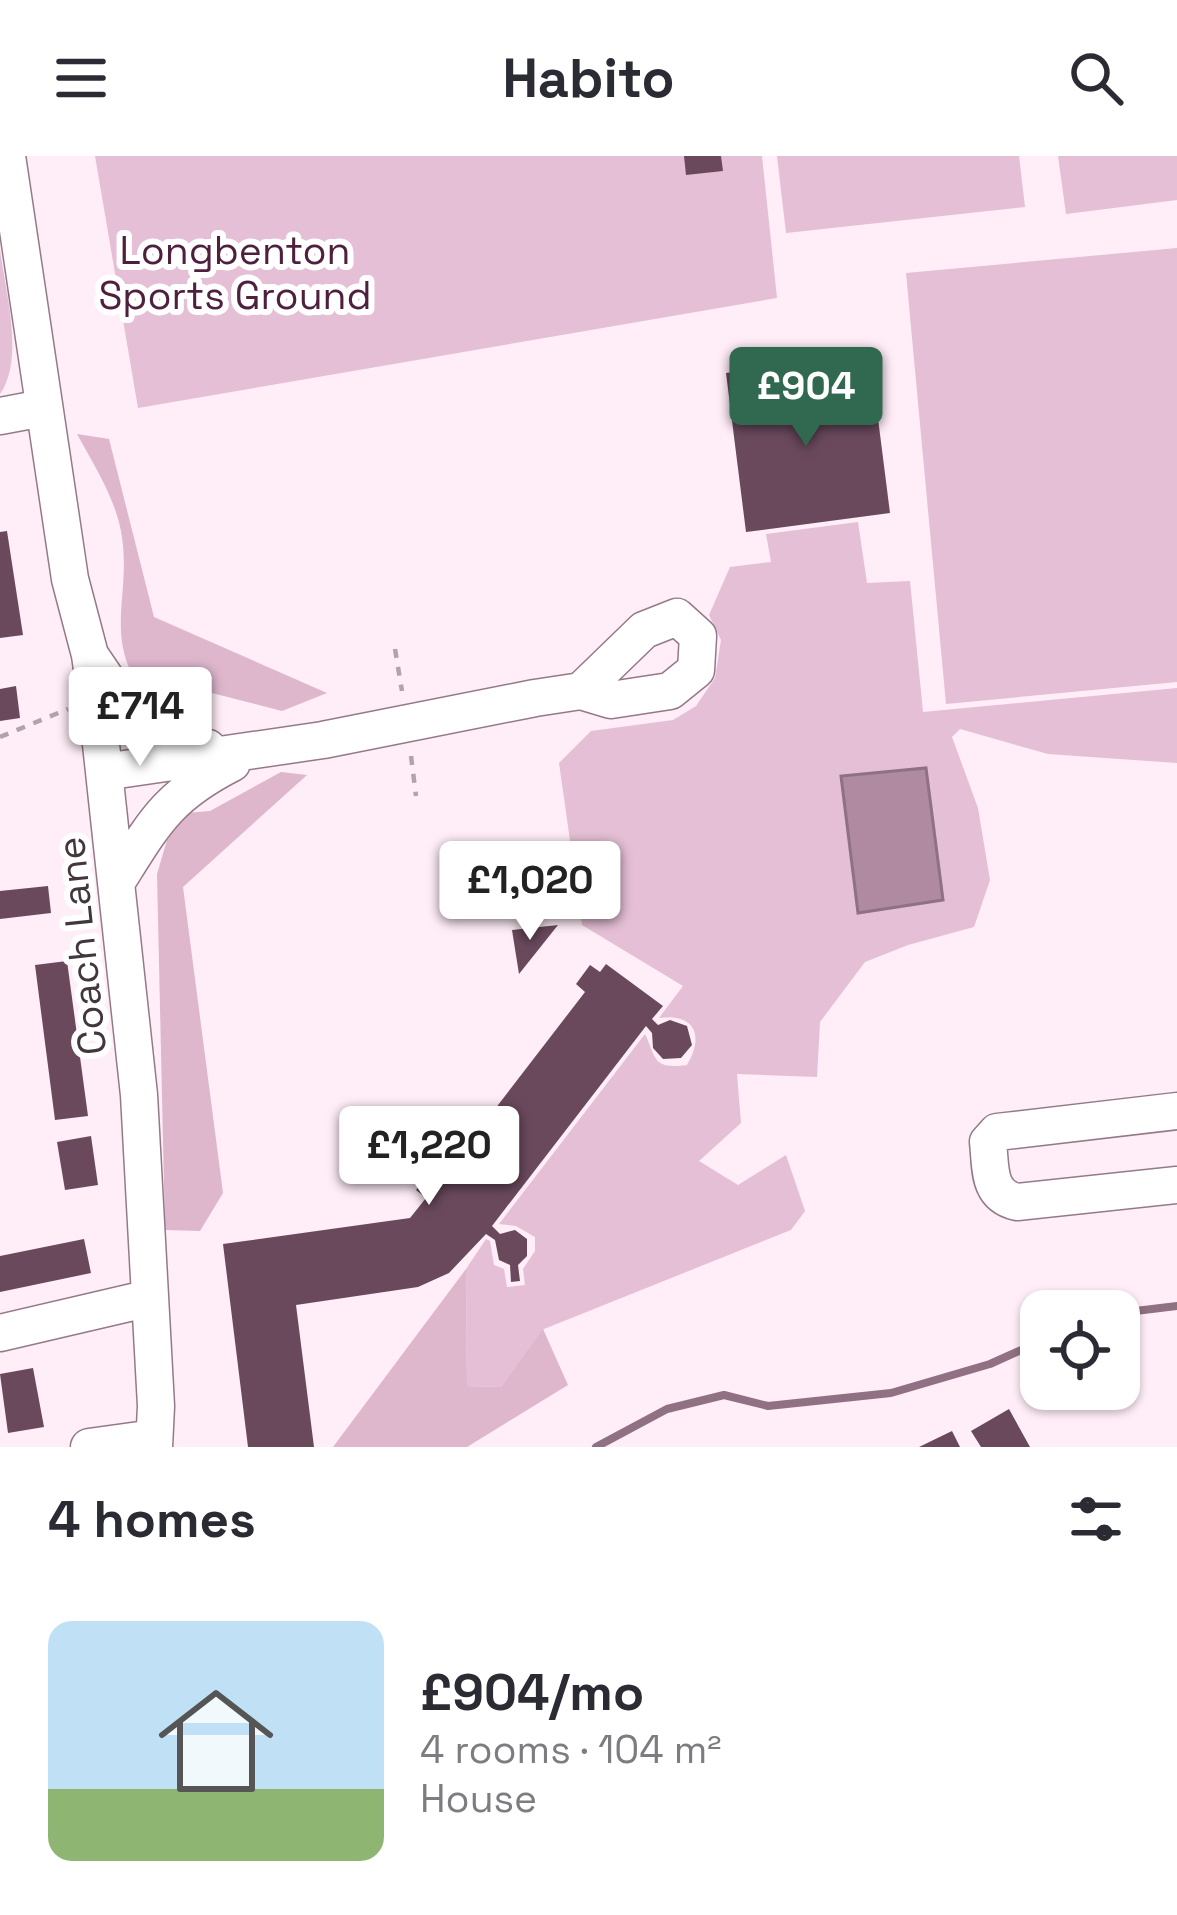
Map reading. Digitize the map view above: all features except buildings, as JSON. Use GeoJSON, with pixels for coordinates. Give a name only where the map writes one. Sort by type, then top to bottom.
{"type":"FeatureCollection","features":[{"type":"Feature","properties":{"kind":"street","name":"Coach Lane"},"geometry":{"type":"LineString","coordinates":[[7,156],[70,579],[96,698],[140,1095],[154,1442]]}},
{"type":"Feature","properties":{"kind":"street"},"geometry":{"type":"LineString","coordinates":[[0,416],[43,408]]}},
{"type":"Feature","properties":{"kind":"street"},"geometry":{"type":"LineString","coordinates":[[90,655],[113,689],[160,739],[202,748],[261,748]]}},
{"type":"Feature","properties":{"kind":"street"},"geometry":{"type":"LineString","coordinates":[[104,772],[323,740],[581,691]]}},
{"type":"Feature","properties":{"kind":"street"},"geometry":{"type":"LineString","coordinates":[[116,883],[158,817],[190,784],[261,748]]}},
{"type":"Feature","properties":{"kind":"street"},"geometry":{"type":"LineString","coordinates":[[1177,1111],[997,1132],[988,1142],[993,1188],[1004,1199],[1017,1202],[1177,1185]]}},
{"type":"Feature","properties":{"kind":"street"},"geometry":{"type":"LineString","coordinates":[[0,1333],[150,1298]]}},
{"type":"Feature","properties":{"kind":"street"},"geometry":{"type":"LineString","coordinates":[[89,1447],[154,1442]]}},
{"type":"Feature","properties":{"kind":"path"},"geometry":{"type":"LineString","coordinates":[[394,650],[416,796]]}},
{"type":"Feature","properties":{"kind":"path"},"geometry":{"type":"LineString","coordinates":[[0,737],[96,698]]}},
{"type":"Feature","properties":{"kind":"green space","name":"Longbenton Sports Ground"},"geometry":{"type":"Polygon","coordinates":[[[95,156],[762,156],[777,298],[138,408],[95,156]]]}},
{"type":"Feature","properties":{"kind":"green space"},"geometry":{"type":"Polygon","coordinates":[[[777,156],[1019,156],[1025,207],[786,233],[777,156]]]}},
{"type":"Feature","properties":{"kind":"green space"},"geometry":{"type":"Polygon","coordinates":[[[1058,156],[1177,156],[1177,200],[1066,214],[1058,156]]]}},
{"type":"Feature","properties":{"kind":"green space"},"geometry":{"type":"Polygon","coordinates":[[[1177,248],[1177,682],[946,704],[906,273],[1177,248]]]}},
{"type":"Feature","properties":{"kind":"green space"},"geometry":{"type":"Polygon","coordinates":[[[0,249],[12,343],[0,394],[0,249]]]}},
{"type":"Feature","properties":{"kind":"green space"},"geometry":{"type":"Polygon","coordinates":[[[858,522],[867,583],[910,581],[923,712],[1177,688],[1177,763],[1048,754],[960,729],[952,737],[978,808],[990,880],[974,927],[865,962],[820,1022],[817,1077],[737,1074],[741,1123],[699,1161],[738,1185],[786,1155],[805,1211],[791,1230],[544,1329],[501,1387],[467,1386],[466,1269],[486,1239],[494,1265],[504,1269],[507,1287],[525,1285],[523,1269],[535,1251],[535,1237],[516,1226],[499,1224],[645,1034],[657,1060],[667,1065],[687,1065],[695,1044],[688,1023],[659,1018],[683,986],[582,925],[559,763],[591,731],[673,720],[696,706],[715,678],[721,640],[709,615],[730,567],[771,562],[766,534],[858,522]]]}},
{"type":"Feature","properties":{"kind":"shaded area"},"geometry":{"type":"Polygon","coordinates":[[[77,434],[109,439],[154,617],[327,693],[282,711],[169,682],[146,698],[133,676],[121,637],[124,560],[119,524],[77,434]]]}},
{"type":"Feature","properties":{"kind":"shaded area"},"geometry":{"type":"Polygon","coordinates":[[[926,768],[943,900],[858,913],[841,776],[926,768]]]}},
{"type":"Feature","properties":{"kind":"shaded area"},"geometry":{"type":"Polygon","coordinates":[[[281,772],[307,775],[183,887],[223,1193],[200,1231],[165,1230],[157,874],[167,840],[186,813],[210,811],[281,772]]]}},
{"type":"Feature","properties":{"kind":"shaded area"},"geometry":{"type":"Polygon","coordinates":[[[466,1269],[467,1386],[501,1387],[543,1329],[568,1385],[467,1447],[333,1447],[466,1269]]]}},
{"type":"Feature","properties":{"kind":"waterway"},"geometry":{"type":"LineString","coordinates":[[1140,1310],[1177,1306]]}},
{"type":"Feature","properties":{"kind":"waterway"},"geometry":{"type":"LineString","coordinates":[[596,1447],[667,1409],[724,1395],[768,1406],[891,1393],[1020,1350]]}}]}
